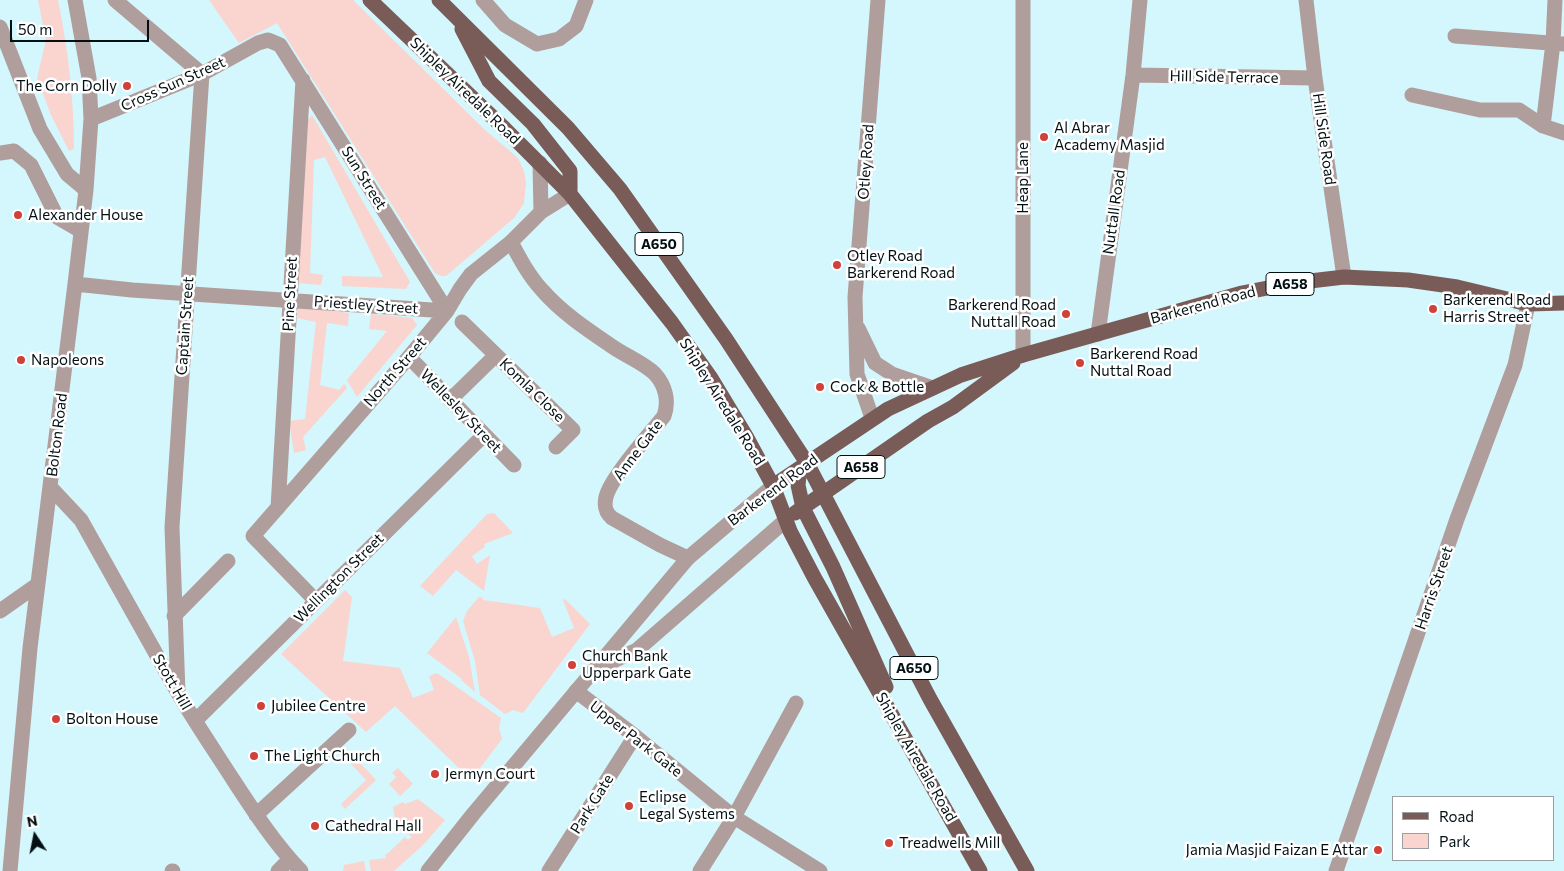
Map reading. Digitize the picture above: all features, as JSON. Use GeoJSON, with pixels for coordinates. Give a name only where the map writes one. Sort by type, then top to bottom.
{"type":"FeatureCollection","features":[{"type":"Feature","properties":{"kind":"main road","name":"Shipley Airedale Road"},"geometry":{"type":"LineString","coordinates":[[370,0],[540,162],[570,194],[672,323],[700,362],[746,436],[773,486],[786,520],[814,576],[980,871]]}},
{"type":"Feature","properties":{"kind":"main road","name":"A650"},"geometry":{"type":"LineString","coordinates":[[438,0],[568,128],[620,189],[726,339],[807,462],[930,699],[1027,871]]}},
{"type":"Feature","properties":{"kind":"main road"},"geometry":{"type":"LineString","coordinates":[[456,17],[489,81],[533,124],[570,170],[570,194]]}},
{"type":"Feature","properties":{"kind":"main road","name":"Barkerend Road"},"geometry":{"type":"LineString","coordinates":[[773,486],[888,408],[961,376],[1023,355],[1242,293],[1293,283],[1344,277],[1408,280],[1447,286],[1528,304],[1564,303]]}},
{"type":"Feature","properties":{"kind":"main road","name":"Barkerend Road"},"geometry":{"type":"LineString","coordinates":[[786,520],[928,422],[953,407],[1023,355]]}},
{"type":"Feature","properties":{"kind":"main road"},"geometry":{"type":"LineString","coordinates":[[807,462],[802,468],[798,485],[804,508],[833,566],[916,758]]}},
{"type":"Feature","properties":{"kind":"street","name":"Bolton Road"},"geometry":{"type":"LineString","coordinates":[[10,871],[37,586],[51,488],[86,190],[91,119],[89,78],[75,0]]}},
{"type":"Feature","properties":{"kind":"street"},"geometry":{"type":"LineString","coordinates":[[115,0],[202,74]]}},
{"type":"Feature","properties":{"kind":"street"},"geometry":{"type":"LineString","coordinates":[[483,0],[505,25],[537,44],[559,39],[576,26],[586,0]]}},
{"type":"Feature","properties":{"kind":"street","name":"Otley Road"},"geometry":{"type":"LineString","coordinates":[[872,418],[857,374],[856,288],[878,0]]}},
{"type":"Feature","properties":{"kind":"street","name":"Heap Lane"},"geometry":{"type":"LineString","coordinates":[[1023,0],[1023,355]]}},
{"type":"Feature","properties":{"kind":"street","name":"Nuttall Road"},"geometry":{"type":"LineString","coordinates":[[1098,334],[1133,74],[1140,0]]}},
{"type":"Feature","properties":{"kind":"street","name":"Hill Side Road"},"geometry":{"type":"LineString","coordinates":[[1306,0],[1315,78],[1344,277]]}},
{"type":"Feature","properties":{"kind":"street"},"geometry":{"type":"LineString","coordinates":[[1543,126],[1559,44],[1555,0]]}},
{"type":"Feature","properties":{"kind":"street"},"geometry":{"type":"LineString","coordinates":[[0,27],[40,129],[67,174],[86,190]]}},
{"type":"Feature","properties":{"kind":"street"},"geometry":{"type":"LineString","coordinates":[[1455,36],[1559,44]]}},
{"type":"Feature","properties":{"kind":"street","name":"Cross Sun Street"},"geometry":{"type":"LineString","coordinates":[[91,119],[202,74],[258,43],[268,40],[280,45]]}},
{"type":"Feature","properties":{"kind":"street","name":"Sun Street"},"geometry":{"type":"LineString","coordinates":[[280,45],[447,311]]}},
{"type":"Feature","properties":{"kind":"street","name":"Captain Street"},"geometry":{"type":"LineString","coordinates":[[178,693],[172,527],[202,74]]}},
{"type":"Feature","properties":{"kind":"street","name":"Hill Side Terrace"},"geometry":{"type":"LineString","coordinates":[[1133,74],[1315,78]]}},
{"type":"Feature","properties":{"kind":"street","name":"Pine Street"},"geometry":{"type":"LineString","coordinates":[[278,508],[303,80]]}},
{"type":"Feature","properties":{"kind":"street"},"geometry":{"type":"LineString","coordinates":[[1412,95],[1480,110],[1519,110],[1543,126],[1564,133]]}},
{"type":"Feature","properties":{"kind":"street"},"geometry":{"type":"LineString","coordinates":[[0,153],[14,151],[31,165],[58,217],[81,231]]}},
{"type":"Feature","properties":{"kind":"street"},"geometry":{"type":"LineString","coordinates":[[540,162],[541,212]]}},
{"type":"Feature","properties":{"kind":"street","name":"North Street"},"geometry":{"type":"LineString","coordinates":[[316,601],[253,536],[409,357],[447,311],[460,289],[472,274],[511,242],[541,212],[570,194]]}},
{"type":"Feature","properties":{"kind":"street","name":"Anne Gate"},"geometry":{"type":"LineString","coordinates":[[511,242],[525,267],[542,290],[576,321],[647,368],[659,380],[666,396],[667,407],[664,416],[615,480],[606,495],[606,509],[607,514],[612,518],[660,545],[688,558]]}},
{"type":"Feature","properties":{"kind":"street","name":"Priestley Street"},"geometry":{"type":"LineString","coordinates":[[75,284],[447,311]]}},
{"type":"Feature","properties":{"kind":"street","name":"Harris Street"},"geometry":{"type":"LineString","coordinates":[[1336,871],[1457,519],[1515,365],[1528,304]]}},
{"type":"Feature","properties":{"kind":"street","name":"Komla Close"},"geometry":{"type":"LineString","coordinates":[[462,322],[573,430],[556,447]]}},
{"type":"Feature","properties":{"kind":"street","name":"Otley Road"},"geometry":{"type":"LineString","coordinates":[[856,324],[875,362],[892,374],[933,388]]}},
{"type":"Feature","properties":{"kind":"street","name":"Komla Close"},"geometry":{"type":"LineString","coordinates":[[450,400],[496,355]]}},
{"type":"Feature","properties":{"kind":"street","name":"Wellesley Street"},"geometry":{"type":"LineString","coordinates":[[409,357],[514,465]]}},
{"type":"Feature","properties":{"kind":"street","name":"Wellington Street"},"geometry":{"type":"LineString","coordinates":[[195,721],[484,434]]}},
{"type":"Feature","properties":{"kind":"street","name":"Barkerend Road"},"geometry":{"type":"LineString","coordinates":[[428,871],[474,813],[688,558],[773,486]]}},
{"type":"Feature","properties":{"kind":"street","name":"Stott Hill"},"geometry":{"type":"LineString","coordinates":[[51,488],[81,520],[195,721],[256,815],[301,871]]}},
{"type":"Feature","properties":{"kind":"street","name":"Barkerend Road"},"geometry":{"type":"LineString","coordinates":[[592,671],[637,650],[786,520]]}},
{"type":"Feature","properties":{"kind":"street"},"geometry":{"type":"LineString","coordinates":[[174,616],[228,561]]}},
{"type":"Feature","properties":{"kind":"street"},"geometry":{"type":"LineString","coordinates":[[0,611],[37,586]]}},
{"type":"Feature","properties":{"kind":"street","name":"Upper Park Gate"},"geometry":{"type":"LineString","coordinates":[[576,691],[635,736],[734,817],[820,871]]}},
{"type":"Feature","properties":{"kind":"street"},"geometry":{"type":"LineString","coordinates":[[700,871],[734,817],[796,703]]}},
{"type":"Feature","properties":{"kind":"street"},"geometry":{"type":"LineString","coordinates":[[256,815],[349,730]]}},
{"type":"Feature","properties":{"kind":"street","name":"Park Gate"},"geometry":{"type":"LineString","coordinates":[[549,871],[635,736]]}},
{"type":"Feature","properties":{"kind":"street"},"geometry":{"type":"LineString","coordinates":[[278,871],[290,859]]}},
{"type":"Feature","properties":{"kind":"green space"},"geometry":{"type":"Polygon","coordinates":[[[38,0],[58,0],[72,93],[74,149],[69,151],[51,115],[37,78],[46,40],[38,0]]]}},
{"type":"Feature","properties":{"kind":"green space"},"geometry":{"type":"Polygon","coordinates":[[[209,0],[353,0],[485,130],[518,158],[524,171],[526,183],[524,203],[514,218],[446,276],[435,273],[277,23],[239,43],[209,0]]]}},
{"type":"Feature","properties":{"kind":"green space"},"geometry":{"type":"Polygon","coordinates":[[[312,115],[410,282],[406,289],[342,286],[342,276],[383,277],[325,157],[314,160],[310,273],[323,275],[321,285],[297,283],[308,120],[312,115]]]}},
{"type":"Feature","properties":{"kind":"green space"},"geometry":{"type":"Polygon","coordinates":[[[297,307],[349,313],[348,326],[327,323],[320,385],[339,390],[344,384],[347,388],[303,437],[306,450],[294,453],[289,421],[305,419],[316,322],[297,318],[297,307]]]}},
{"type":"Feature","properties":{"kind":"green space"},"geometry":{"type":"Polygon","coordinates":[[[371,314],[412,318],[417,325],[357,397],[347,380],[387,331],[369,329],[371,314]]]}},
{"type":"Feature","properties":{"kind":"green space"},"geometry":{"type":"Polygon","coordinates":[[[494,513],[513,533],[484,544],[485,547],[472,556],[477,564],[490,555],[484,591],[456,570],[433,596],[420,586],[487,514],[494,513]]]}},
{"type":"Feature","properties":{"kind":"green space"},"geometry":{"type":"Polygon","coordinates":[[[345,590],[352,597],[343,661],[400,668],[413,698],[434,690],[429,676],[437,673],[501,718],[499,728],[502,739],[471,780],[395,706],[366,732],[281,654],[345,590]]]}},
{"type":"Feature","properties":{"kind":"green space"},"geometry":{"type":"Polygon","coordinates":[[[479,597],[483,598],[483,600],[540,608],[552,637],[574,628],[563,600],[565,599],[590,624],[523,713],[513,710],[505,714],[480,695],[475,661],[463,621],[467,611],[479,597]]]}},
{"type":"Feature","properties":{"kind":"green space"},"geometry":{"type":"Polygon","coordinates":[[[456,617],[469,657],[475,692],[462,679],[427,653],[456,617]]]}},
{"type":"Feature","properties":{"kind":"green space"},"geometry":{"type":"Polygon","coordinates":[[[347,749],[376,780],[345,809],[341,804],[366,780],[342,754],[347,749]]]}},
{"type":"Feature","properties":{"kind":"green space"},"geometry":{"type":"Polygon","coordinates":[[[398,768],[413,784],[400,796],[389,784],[396,777],[392,773],[398,768]]]}},
{"type":"Feature","properties":{"kind":"green space"},"geometry":{"type":"Polygon","coordinates":[[[418,799],[445,820],[423,845],[394,871],[371,871],[369,860],[386,858],[385,855],[405,837],[408,840],[412,837],[397,829],[393,807],[403,802],[405,804],[418,799]]]}},
{"type":"Feature","properties":{"kind":"green space"},"geometry":{"type":"Polygon","coordinates":[[[364,861],[366,871],[343,871],[344,865],[364,861]]]}},
{"type":"Feature","properties":{"kind":"place","name":"The Corn Dolly"},"geometry":{"type":"Point","coordinates":[127,86]}},
{"type":"Feature","properties":{"kind":"place","name":"Al Abrar Academy Masjid"},"geometry":{"type":"Point","coordinates":[1044,137]}},
{"type":"Feature","properties":{"kind":"place","name":"Alexander House"},"geometry":{"type":"Point","coordinates":[18,215]}},
{"type":"Feature","properties":{"kind":"place","name":"Otley Road Barkerend Road"},"geometry":{"type":"Point","coordinates":[837,265]}},
{"type":"Feature","properties":{"kind":"place","name":"Barkerend Road Harris Street"},"geometry":{"type":"Point","coordinates":[1433,309]}},
{"type":"Feature","properties":{"kind":"place","name":"Barkerend Road Nuttall Road"},"geometry":{"type":"Point","coordinates":[1066,314]}},
{"type":"Feature","properties":{"kind":"place","name":"Napoleons"},"geometry":{"type":"Point","coordinates":[21,360]}},
{"type":"Feature","properties":{"kind":"place","name":"Barkerend Road Nuttal Road"},"geometry":{"type":"Point","coordinates":[1080,363]}},
{"type":"Feature","properties":{"kind":"place","name":"Cock & Bottle"},"geometry":{"type":"Point","coordinates":[820,387]}},
{"type":"Feature","properties":{"kind":"place","name":"Church Bank Upperpark Gate"},"geometry":{"type":"Point","coordinates":[572,665]}},
{"type":"Feature","properties":{"kind":"place","name":"Jubilee Centre"},"geometry":{"type":"Point","coordinates":[261,706]}},
{"type":"Feature","properties":{"kind":"place","name":"Bolton House"},"geometry":{"type":"Point","coordinates":[56,719]}},
{"type":"Feature","properties":{"kind":"place","name":"The Light Church"},"geometry":{"type":"Point","coordinates":[254,756]}},
{"type":"Feature","properties":{"kind":"place","name":"Jermyn Court"},"geometry":{"type":"Point","coordinates":[435,774]}},
{"type":"Feature","properties":{"kind":"place","name":"Eclipse Legal Systems"},"geometry":{"type":"Point","coordinates":[629,806]}},
{"type":"Feature","properties":{"kind":"place","name":"Cathedral Hall"},"geometry":{"type":"Point","coordinates":[315,826]}},
{"type":"Feature","properties":{"kind":"place","name":"Treadwells Mill"},"geometry":{"type":"Point","coordinates":[889,843]}},
{"type":"Feature","properties":{"kind":"place","name":"Jamia Masjid Faizan E Attar"},"geometry":{"type":"Point","coordinates":[1378,850]}}]}
